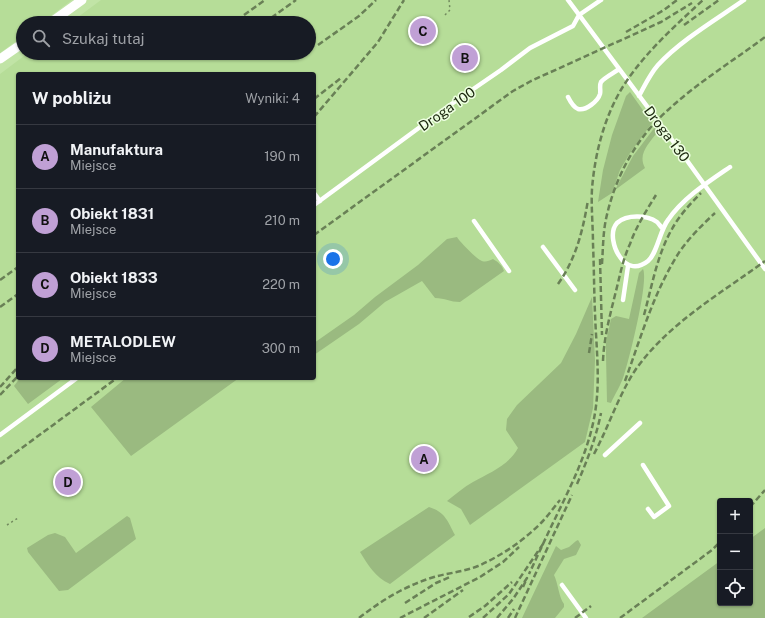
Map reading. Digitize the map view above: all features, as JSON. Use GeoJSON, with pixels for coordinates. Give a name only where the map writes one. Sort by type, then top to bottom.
{"type":"FeatureCollection","features":[{"type":"Feature","properties":{"kind":"street"},"geometry":{"type":"LineString","coordinates":[[60,16],[82,0]]}},
{"type":"Feature","properties":{"kind":"street"},"geometry":{"type":"LineString","coordinates":[[0,59],[16,48]]}},
{"type":"Feature","properties":{"kind":"lane","name":"Droga 130"},"geometry":{"type":"LineString","coordinates":[[568,0],[705,185],[765,269]]}},
{"type":"Feature","properties":{"kind":"lane","name":"Droga 100"},"geometry":{"type":"LineString","coordinates":[[316,204],[530,48],[573,26],[579,15],[601,0]]}},
{"type":"Feature","properties":{"kind":"lane"},"geometry":{"type":"LineString","coordinates":[[639,96],[657,66],[667,56],[680,45],[744,0]]}},
{"type":"Feature","properties":{"kind":"lane"},"geometry":{"type":"LineString","coordinates":[[568,97],[577,108],[587,108],[600,96],[600,85],[602,81],[619,69]]}},
{"type":"Feature","properties":{"kind":"lane"},"geometry":{"type":"LineString","coordinates":[[663,229],[658,223],[643,216],[624,219],[617,224],[613,231],[615,249],[622,261],[628,266],[635,267],[649,261],[653,256],[668,220],[684,202],[730,167]]}},
{"type":"Feature","properties":{"kind":"lane"},"geometry":{"type":"LineString","coordinates":[[316,196],[320,201]]}},
{"type":"Feature","properties":{"kind":"lane"},"geometry":{"type":"LineString","coordinates":[[474,221],[509,272]]}},
{"type":"Feature","properties":{"kind":"lane"},"geometry":{"type":"LineString","coordinates":[[543,247],[575,290]]}},
{"type":"Feature","properties":{"kind":"lane"},"geometry":{"type":"LineString","coordinates":[[623,300],[628,266]]}},
{"type":"Feature","properties":{"kind":"lane"},"geometry":{"type":"LineString","coordinates":[[0,435],[74,380]]}},
{"type":"Feature","properties":{"kind":"lane"},"geometry":{"type":"LineString","coordinates":[[605,455],[640,423]]}},
{"type":"Feature","properties":{"kind":"lane"},"geometry":{"type":"LineString","coordinates":[[643,465],[669,506],[654,517],[648,509]]}},
{"type":"Feature","properties":{"kind":"lane"},"geometry":{"type":"LineString","coordinates":[[562,586],[586,618]]}},
{"type":"Feature","properties":{"kind":"path"},"geometry":{"type":"LineString","coordinates":[[445,15],[450,10],[449,0]]}},
{"type":"Feature","properties":{"kind":"path"},"geometry":{"type":"LineString","coordinates":[[7,525],[18,518]]}},
{"type":"Feature","properties":{"kind":"shaded area"},"geometry":{"type":"Polygon","coordinates":[[[0,0],[72,0],[50,16],[16,16],[16,41],[0,53],[0,0]]]}},
{"type":"Feature","properties":{"kind":"shaded area"},"geometry":{"type":"Polygon","coordinates":[[[101,0],[765,0],[765,618],[0,618],[0,74],[19,60],[316,60],[316,16],[79,16],[101,0]]]}},
{"type":"Feature","properties":{"kind":"shaded area"},"geometry":{"type":"Polygon","coordinates":[[[630,92],[652,123],[630,153],[620,170],[612,193],[598,202],[603,170],[612,135],[626,96],[630,92]]]}},
{"type":"Feature","properties":{"kind":"shaded area"},"geometry":{"type":"Polygon","coordinates":[[[655,127],[658,131],[643,153],[643,163],[645,168],[615,190],[633,156],[655,127]]]}},
{"type":"Feature","properties":{"kind":"shaded area"},"geometry":{"type":"Polygon","coordinates":[[[457,237],[478,259],[485,262],[493,259],[500,264],[504,271],[460,302],[435,298],[422,281],[385,302],[359,324],[316,354],[316,342],[354,315],[375,297],[418,265],[447,239],[457,237]]]}},
{"type":"Feature","properties":{"kind":"shaded area"},"geometry":{"type":"Polygon","coordinates":[[[643,269],[643,289],[634,338],[621,382],[611,403],[607,402],[606,342],[611,319],[616,316],[629,319],[639,273],[643,269]]]}},
{"type":"Feature","properties":{"kind":"shaded area"},"geometry":{"type":"Polygon","coordinates":[[[592,297],[595,360],[593,408],[585,442],[470,525],[461,509],[447,501],[470,484],[504,464],[514,454],[518,448],[506,430],[507,419],[517,405],[561,363],[576,334],[592,297]]]}},
{"type":"Feature","properties":{"kind":"shaded area"},"geometry":{"type":"Polygon","coordinates":[[[18,380],[61,380],[28,404],[14,386],[18,380]]]}},
{"type":"Feature","properties":{"kind":"shaded area"},"geometry":{"type":"Polygon","coordinates":[[[124,380],[236,380],[131,456],[91,407],[124,380]]]}},
{"type":"Feature","properties":{"kind":"shaded area"},"geometry":{"type":"Polygon","coordinates":[[[429,507],[439,511],[442,514],[455,535],[390,584],[380,578],[372,570],[360,552],[429,507]]]}},
{"type":"Feature","properties":{"kind":"shaded area"},"geometry":{"type":"Polygon","coordinates":[[[127,516],[130,518],[136,539],[68,590],[59,591],[28,552],[27,548],[48,535],[55,533],[65,537],[76,553],[127,516]]]}},
{"type":"Feature","properties":{"kind":"shaded area"},"geometry":{"type":"Polygon","coordinates":[[[765,528],[765,618],[642,618],[717,563],[717,606],[753,606],[753,537],[765,528]]]}},
{"type":"Feature","properties":{"kind":"shaded area"},"geometry":{"type":"Polygon","coordinates":[[[578,540],[581,545],[576,555],[564,559],[554,575],[564,607],[555,618],[522,618],[556,546],[561,550],[569,547],[578,540]]]}},
{"type":"Feature","properties":{"kind":"railway"},"geometry":{"type":"LineString","coordinates":[[244,15],[265,0]]}},
{"type":"Feature","properties":{"kind":"railway"},"geometry":{"type":"LineString","coordinates":[[274,16],[296,0]]}},
{"type":"Feature","properties":{"kind":"railway"},"geometry":{"type":"LineString","coordinates":[[318,45],[359,16],[376,0]]}},
{"type":"Feature","properties":{"kind":"railway"},"geometry":{"type":"LineString","coordinates":[[316,115],[378,42],[404,0]]}},
{"type":"Feature","properties":{"kind":"railway"},"geometry":{"type":"LineString","coordinates":[[626,32],[664,10],[677,0]]}},
{"type":"Feature","properties":{"kind":"railway"},"geometry":{"type":"LineString","coordinates":[[543,544],[582,460],[593,424],[596,406],[598,372],[592,189],[596,160],[603,131],[620,91],[636,68],[663,38],[703,0]]}},
{"type":"Feature","properties":{"kind":"railway"},"geometry":{"type":"LineString","coordinates":[[684,25],[719,0]]}},
{"type":"Feature","properties":{"kind":"railway"},"geometry":{"type":"LineString","coordinates":[[316,234],[513,91],[531,81],[661,22],[692,3]]}},
{"type":"Feature","properties":{"kind":"railway"},"geometry":{"type":"LineString","coordinates":[[602,264],[604,230],[615,188],[628,159],[646,133],[679,100],[765,37]]}},
{"type":"Feature","properties":{"kind":"railway"},"geometry":{"type":"LineString","coordinates":[[316,97],[341,78]]}},
{"type":"Feature","properties":{"kind":"railway"},"geometry":{"type":"LineString","coordinates":[[644,315],[662,249],[681,215],[701,193]]}},
{"type":"Feature","properties":{"kind":"railway"},"geometry":{"type":"LineString","coordinates":[[603,361],[608,326],[624,261],[635,231],[656,195]]}},
{"type":"Feature","properties":{"kind":"railway"},"geometry":{"type":"LineString","coordinates":[[558,284],[570,265],[578,244],[588,200]]}},
{"type":"Feature","properties":{"kind":"railway"},"geometry":{"type":"LineString","coordinates":[[625,381],[655,298],[671,266],[688,241],[715,213]]}},
{"type":"Feature","properties":{"kind":"railway"},"geometry":{"type":"LineString","coordinates":[[600,259],[602,335]]}},
{"type":"Feature","properties":{"kind":"railway"},"geometry":{"type":"LineString","coordinates":[[594,454],[630,379],[649,353],[679,323],[765,261]]}},
{"type":"Feature","properties":{"kind":"railway"},"geometry":{"type":"LineString","coordinates":[[0,280],[16,268]]}},
{"type":"Feature","properties":{"kind":"railway"},"geometry":{"type":"LineString","coordinates":[[0,307],[16,295]]}},
{"type":"Feature","properties":{"kind":"railway"},"geometry":{"type":"LineString","coordinates":[[589,353],[592,334]]}},
{"type":"Feature","properties":{"kind":"railway"},"geometry":{"type":"LineString","coordinates":[[0,387],[16,369]]}},
{"type":"Feature","properties":{"kind":"railway"},"geometry":{"type":"LineString","coordinates":[[0,395],[16,378]]}},
{"type":"Feature","properties":{"kind":"railway"},"geometry":{"type":"LineString","coordinates":[[0,464],[114,380]]}},
{"type":"Feature","properties":{"kind":"railway"},"geometry":{"type":"LineString","coordinates":[[577,484],[591,449],[601,413]]}},
{"type":"Feature","properties":{"kind":"railway"},"geometry":{"type":"LineString","coordinates":[[753,504],[765,490]]}},
{"type":"Feature","properties":{"kind":"railway"},"geometry":{"type":"LineString","coordinates":[[515,618],[572,495]]}},
{"type":"Feature","properties":{"kind":"railway"},"geometry":{"type":"LineString","coordinates":[[359,618],[385,599],[404,589],[434,577],[478,566],[503,553],[534,530],[560,500]]}},
{"type":"Feature","properties":{"kind":"railway"},"geometry":{"type":"LineString","coordinates":[[483,618],[509,594],[543,544],[529,574]]}},
{"type":"Feature","properties":{"kind":"railway"},"geometry":{"type":"LineString","coordinates":[[620,618],[717,545]]}},
{"type":"Feature","properties":{"kind":"railway"},"geometry":{"type":"LineString","coordinates":[[400,618],[480,577],[503,562],[519,547]]}},
{"type":"Feature","properties":{"kind":"railway"},"geometry":{"type":"LineString","coordinates":[[405,603],[436,583],[450,577]]}},
{"type":"Feature","properties":{"kind":"railway"},"geometry":{"type":"LineString","coordinates":[[497,618],[513,599],[527,578],[523,587]]}},
{"type":"Feature","properties":{"kind":"railway"},"geometry":{"type":"LineString","coordinates":[[469,617],[485,606],[512,582]]}},
{"type":"Feature","properties":{"kind":"railway"},"geometry":{"type":"LineString","coordinates":[[424,618],[463,590]]}},
{"type":"Feature","properties":{"kind":"railway"},"geometry":{"type":"LineString","coordinates":[[575,618],[591,606]]}},
{"type":"Feature","properties":{"kind":"railway"},"geometry":{"type":"LineString","coordinates":[[508,618],[514,609]]}},
{"type":"Feature","properties":{"kind":"place","name":"Obiekt 1833"},"geometry":{"type":"Point","coordinates":[423,31]}},
{"type":"Feature","properties":{"kind":"place","name":"Obiekt 1831"},"geometry":{"type":"Point","coordinates":[465,58]}},
{"type":"Feature","properties":{"kind":"place","name":"Manufaktura"},"geometry":{"type":"Point","coordinates":[424,459]}},
{"type":"Feature","properties":{"kind":"place","name":"METALODLEW"},"geometry":{"type":"Point","coordinates":[68,482]}}]}
